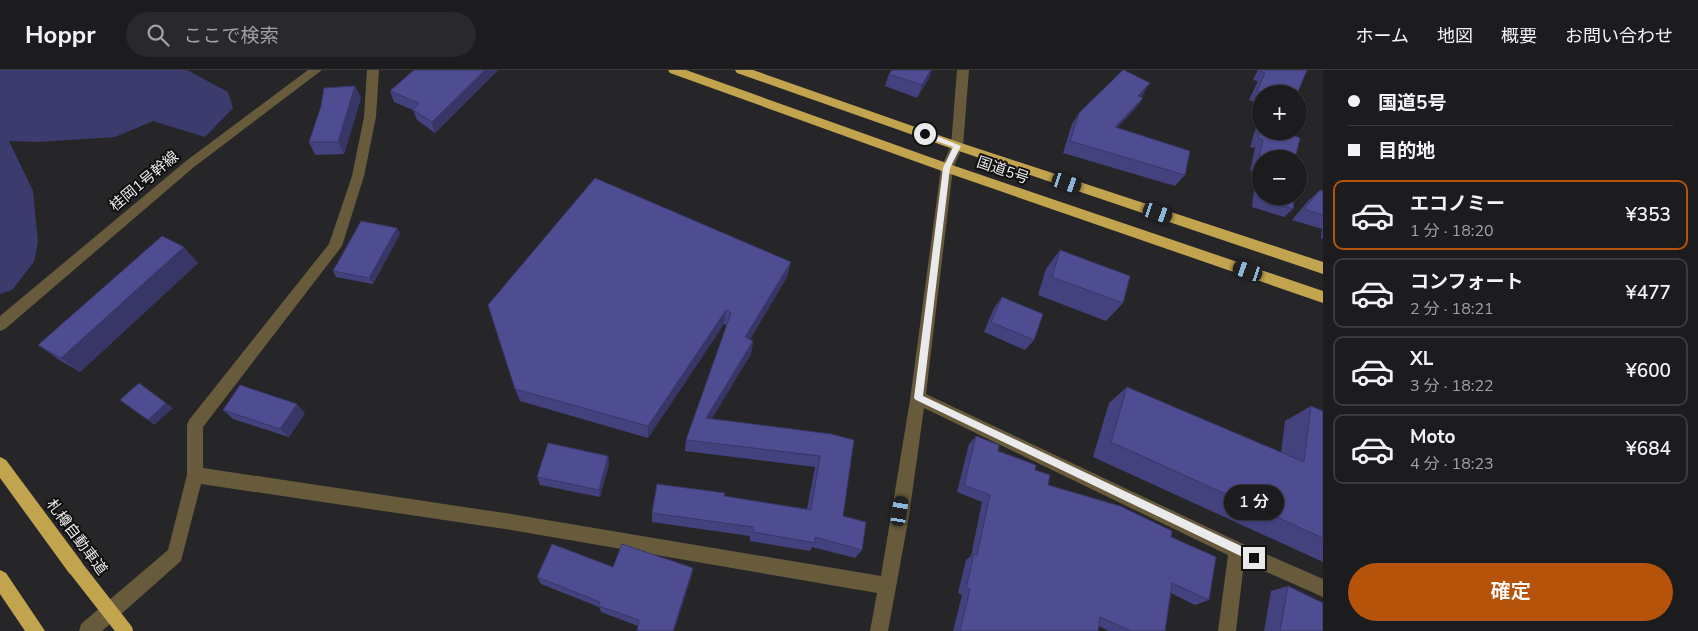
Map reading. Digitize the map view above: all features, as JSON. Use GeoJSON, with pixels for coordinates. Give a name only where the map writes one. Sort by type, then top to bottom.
{"type":"FeatureCollection","features":[{"type":"Feature","properties":{"kind":"highway","name":"国道5号"},"geometry":{"type":"LineString","coordinates":[[674,70],[947,168],[1323,297]]}},
{"type":"Feature","properties":{"kind":"highway","name":"国道5号"},"geometry":{"type":"LineString","coordinates":[[741,70],[957,146],[1323,268]]}},
{"type":"Feature","properties":{"kind":"highway","name":"札樽自動車道"},"geometry":{"type":"LineString","coordinates":[[0,466],[125,631]]}},
{"type":"Feature","properties":{"kind":"highway"},"geometry":{"type":"LineString","coordinates":[[0,579],[36,631]]}},
{"type":"Feature","properties":{"kind":"street","name":"桂岡1号幹線"},"geometry":{"type":"LineString","coordinates":[[0,325],[190,164],[316,70]]}},
{"type":"Feature","properties":{"kind":"street"},"geometry":{"type":"LineString","coordinates":[[88,631],[175,556],[194,474],[195,425],[335,246],[358,176],[370,117],[373,70]]}},
{"type":"Feature","properties":{"kind":"street"},"geometry":{"type":"LineString","coordinates":[[879,631],[918,398],[947,168],[957,146],[963,70]]}},
{"type":"Feature","properties":{"kind":"street"},"geometry":{"type":"LineString","coordinates":[[918,398],[1237,550],[1323,588]]}},
{"type":"Feature","properties":{"kind":"street"},"geometry":{"type":"LineString","coordinates":[[194,474],[511,522],[888,586]]}},
{"type":"Feature","properties":{"kind":"street"},"geometry":{"type":"LineString","coordinates":[[1228,631],[1237,550]]}},
{"type":"Feature","properties":{"kind":"shaded area"},"geometry":{"type":"Polygon","coordinates":[[[0,70],[187,70],[228,92],[233,108],[205,137],[153,121],[115,137],[39,142],[9,141],[33,191],[38,242],[34,262],[12,290],[0,294],[0,70]]]}},
{"type":"Feature","properties":{"kind":"building"},"geometry":{"type":"Polygon","coordinates":[[[414,70],[485,70],[432,122],[413,110],[419,103],[390,91],[414,70]]]}},
{"type":"Feature","properties":{"kind":"building"},"geometry":{"type":"Polygon","coordinates":[[[892,70],[931,70],[922,85],[889,74],[892,70]]]}},
{"type":"Feature","properties":{"kind":"building"},"geometry":{"type":"Polygon","coordinates":[[[1123,70],[1150,83],[1138,96],[1143,98],[1115,127],[1190,151],[1185,175],[1070,141],[1079,113],[1123,70]]]}},
{"type":"Feature","properties":{"kind":"building"},"geometry":{"type":"Polygon","coordinates":[[[1307,70],[1301,85],[1260,85],[1265,73],[1260,71],[1307,70]]]}},
{"type":"Feature","properties":{"kind":"building"},"geometry":{"type":"Polygon","coordinates":[[[355,86],[338,142],[309,142],[321,106],[324,88],[355,86]]]}},
{"type":"Feature","properties":{"kind":"building"},"geometry":{"type":"Polygon","coordinates":[[[1263,140],[1300,140],[1297,150],[1261,150],[1263,140]]]}},
{"type":"Feature","properties":{"kind":"building"},"geometry":{"type":"Polygon","coordinates":[[[595,178],[791,262],[745,337],[753,341],[706,418],[831,434],[854,440],[843,516],[866,522],[862,550],[815,537],[815,543],[753,532],[753,527],[652,513],[657,484],[725,493],[724,496],[811,510],[820,456],[686,440],[731,313],[726,310],[648,426],[515,389],[488,305],[595,178]]]}},
{"type":"Feature","properties":{"kind":"building"},"geometry":{"type":"Polygon","coordinates":[[[1320,190],[1323,191],[1323,215],[1304,209],[1320,190]]]}},
{"type":"Feature","properties":{"kind":"building"},"geometry":{"type":"Polygon","coordinates":[[[1280,205],[1294,205],[1293,209],[1280,205]]]}},
{"type":"Feature","properties":{"kind":"building"},"geometry":{"type":"Polygon","coordinates":[[[361,221],[397,228],[369,278],[333,271],[361,221]]]}},
{"type":"Feature","properties":{"kind":"building"},"geometry":{"type":"Polygon","coordinates":[[[162,236],[184,247],[61,358],[38,345],[162,236]]]}},
{"type":"Feature","properties":{"kind":"building"},"geometry":{"type":"Polygon","coordinates":[[[1060,250],[1130,276],[1123,303],[1052,277],[1060,250]]]}},
{"type":"Feature","properties":{"kind":"building"},"geometry":{"type":"Polygon","coordinates":[[[1002,297],[1043,314],[1034,340],[991,322],[1002,297]]]}},
{"type":"Feature","properties":{"kind":"building"},"geometry":{"type":"Polygon","coordinates":[[[139,383],[166,403],[148,420],[120,400],[139,383]]]}},
{"type":"Feature","properties":{"kind":"building"},"geometry":{"type":"Polygon","coordinates":[[[240,385],[297,404],[280,429],[223,410],[240,385]]]}},
{"type":"Feature","properties":{"kind":"building"},"geometry":{"type":"Polygon","coordinates":[[[1127,387],[1304,462],[1311,406],[1323,411],[1323,538],[1111,442],[1127,387]]]}},
{"type":"Feature","properties":{"kind":"building"},"geometry":{"type":"Polygon","coordinates":[[[976,436],[999,445],[998,451],[1036,465],[1035,470],[1050,475],[1048,485],[1120,506],[1172,531],[1171,537],[1216,557],[1209,600],[1172,583],[1165,631],[1131,631],[1100,617],[1098,631],[960,631],[970,589],[966,588],[974,554],[977,555],[990,495],[964,485],[976,436]]]}},
{"type":"Feature","properties":{"kind":"building"},"geometry":{"type":"Polygon","coordinates":[[[548,443],[608,456],[599,490],[537,477],[548,443]]]}},
{"type":"Feature","properties":{"kind":"building"},"geometry":{"type":"Polygon","coordinates":[[[552,544],[613,567],[622,544],[693,568],[673,631],[637,631],[639,620],[599,606],[600,602],[537,577],[552,544]]]}},
{"type":"Feature","properties":{"kind":"building"},"geometry":{"type":"Polygon","coordinates":[[[1288,586],[1323,603],[1323,631],[1280,631],[1288,586]]]}},
{"type":"Feature","properties":{"kind":"route"},"geometry":{"type":"LineString","coordinates":[[925,134],[957,146],[947,168],[918,398],[1254,558]]}}]}
